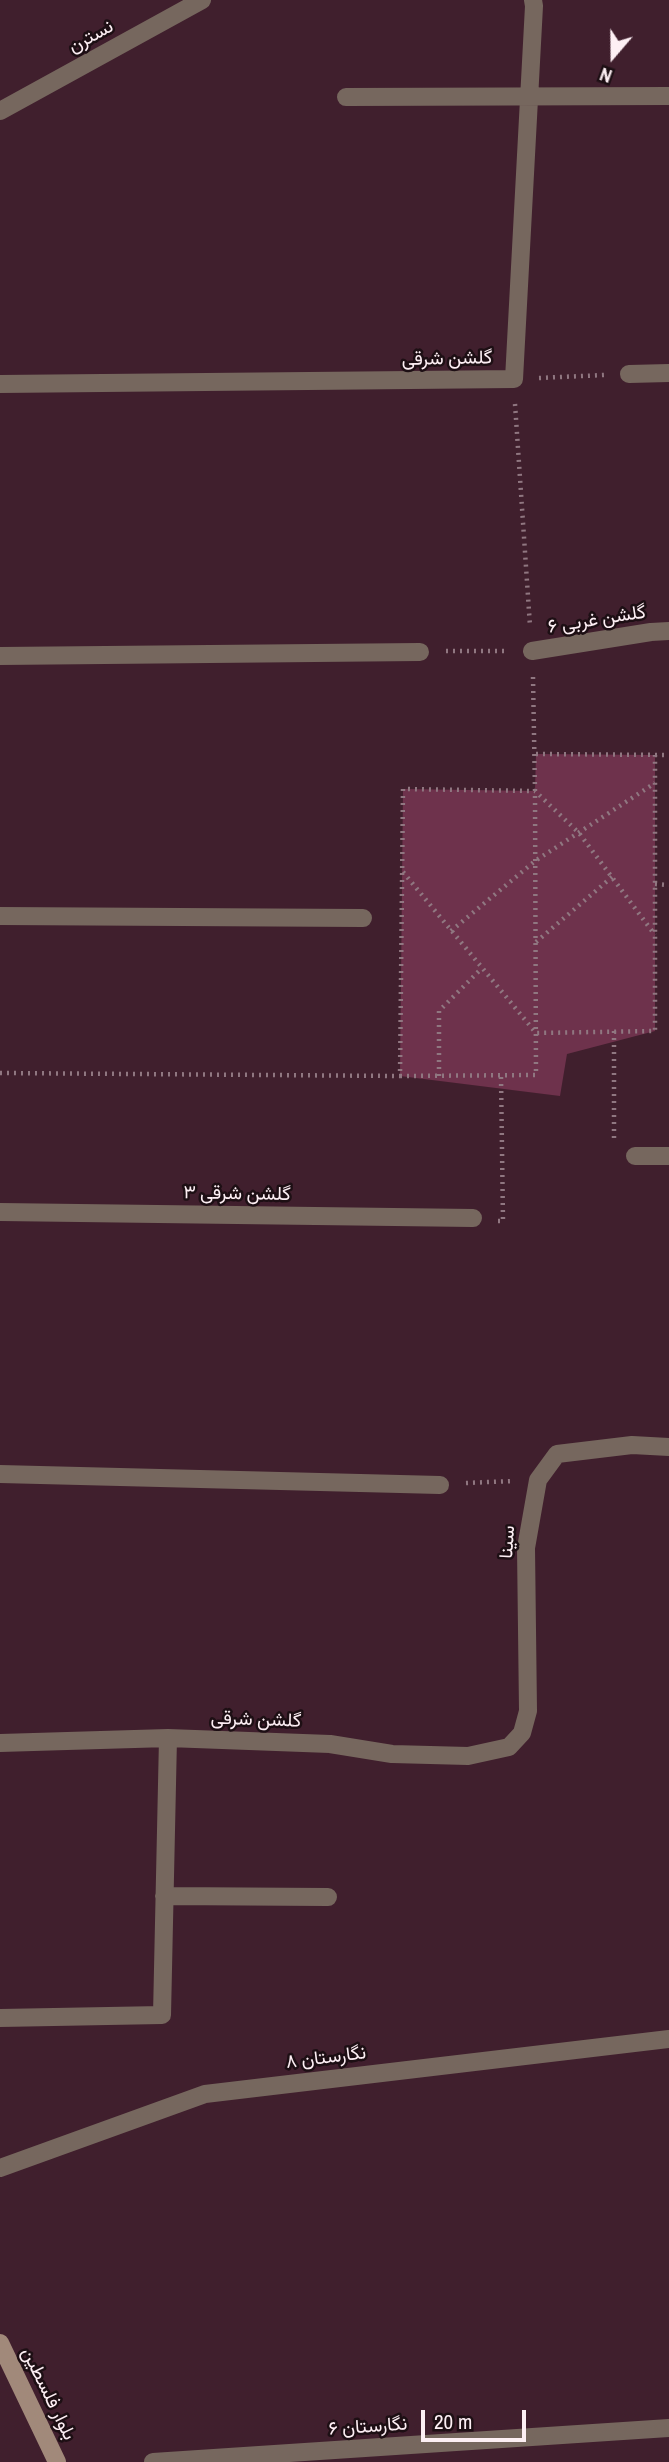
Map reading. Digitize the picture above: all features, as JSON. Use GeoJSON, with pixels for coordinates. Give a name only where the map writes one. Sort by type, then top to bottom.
{"type":"FeatureCollection","features":[{"type":"Feature","properties":{"kind":"main road","name":"بلوار فلسطین"},"geometry":{"type":"LineString","coordinates":[[0,2343],[57,2462]]}},
{"type":"Feature","properties":{"kind":"street","name":"نسترن"},"geometry":{"type":"LineString","coordinates":[[0,111],[202,0]]}},
{"type":"Feature","properties":{"kind":"street","name":"گلشن شرقی"},"geometry":{"type":"LineString","coordinates":[[0,384],[514,379],[533,0]]}},
{"type":"Feature","properties":{"kind":"street"},"geometry":{"type":"LineString","coordinates":[[346,97],[669,96]]}},
{"type":"Feature","properties":{"kind":"street"},"geometry":{"type":"LineString","coordinates":[[629,374],[669,373]]}},
{"type":"Feature","properties":{"kind":"street","name":"گلشن غربی ۶"},"geometry":{"type":"LineString","coordinates":[[532,651],[669,631]]}},
{"type":"Feature","properties":{"kind":"street"},"geometry":{"type":"LineString","coordinates":[[0,656],[420,652]]}},
{"type":"Feature","properties":{"kind":"street"},"geometry":{"type":"LineString","coordinates":[[0,916],[363,918]]}},
{"type":"Feature","properties":{"kind":"street"},"geometry":{"type":"LineString","coordinates":[[635,1156],[669,1156]]}},
{"type":"Feature","properties":{"kind":"street","name":"گلشن شرقی ۳"},"geometry":{"type":"LineString","coordinates":[[0,1212],[473,1218]]}},
{"type":"Feature","properties":{"kind":"street","name":"سینا"},"geometry":{"type":"LineString","coordinates":[[509,1747],[522,1733],[528,1711],[526,1548],[538,1480],[557,1454],[632,1446],[669,1447]]}},
{"type":"Feature","properties":{"kind":"street"},"geometry":{"type":"LineString","coordinates":[[0,1474],[440,1485]]}},
{"type":"Feature","properties":{"kind":"street","name":"گلشن شرقی"},"geometry":{"type":"LineString","coordinates":[[0,1743],[168,1738],[330,1744],[391,1754],[468,1756],[509,1747]]}},
{"type":"Feature","properties":{"kind":"street"},"geometry":{"type":"LineString","coordinates":[[0,2018],[162,2015],[168,1738]]}},
{"type":"Feature","properties":{"kind":"street"},"geometry":{"type":"LineString","coordinates":[[164,1896],[328,1897]]}},
{"type":"Feature","properties":{"kind":"street","name":"نگارستان ۸"},"geometry":{"type":"LineString","coordinates":[[0,2168],[205,2094],[669,2039]]}},
{"type":"Feature","properties":{"kind":"street","name":"نگارستان ۶"},"geometry":{"type":"LineString","coordinates":[[153,2462],[669,2428]]}},
{"type":"Feature","properties":{"kind":"path"},"geometry":{"type":"LineString","coordinates":[[0,1073],[536,1075],[536,754],[514,379],[629,374]]}},
{"type":"Feature","properties":{"kind":"path"},"geometry":{"type":"LineString","coordinates":[[420,652],[532,651]]}},
{"type":"Feature","properties":{"kind":"path"},"geometry":{"type":"LineString","coordinates":[[536,754],[669,755]]}},
{"type":"Feature","properties":{"kind":"path"},"geometry":{"type":"LineString","coordinates":[[536,1033],[655,1031],[655,755]]}},
{"type":"Feature","properties":{"kind":"path"},"geometry":{"type":"LineString","coordinates":[[451,931],[536,861],[656,782]]}},
{"type":"Feature","properties":{"kind":"path"},"geometry":{"type":"LineString","coordinates":[[400,1076],[403,789],[535,791],[579,833],[655,935]]}},
{"type":"Feature","properties":{"kind":"path"},"geometry":{"type":"LineString","coordinates":[[402,871],[536,1033]]}},
{"type":"Feature","properties":{"kind":"path"},"geometry":{"type":"LineString","coordinates":[[536,942],[612,877]]}},
{"type":"Feature","properties":{"kind":"path"},"geometry":{"type":"LineString","coordinates":[[655,884],[669,885]]}},
{"type":"Feature","properties":{"kind":"path"},"geometry":{"type":"LineString","coordinates":[[439,1076],[439,1011],[482,968]]}},
{"type":"Feature","properties":{"kind":"path"},"geometry":{"type":"LineString","coordinates":[[614,1031],[614,1156],[635,1156]]}},
{"type":"Feature","properties":{"kind":"path"},"geometry":{"type":"LineString","coordinates":[[473,1218],[503,1221],[502,1076]]}},
{"type":"Feature","properties":{"kind":"path"},"geometry":{"type":"LineString","coordinates":[[440,1485],[538,1480]]}},
{"type":"Feature","properties":{"kind":"shaded area"},"geometry":{"type":"Polygon","coordinates":[[[536,754],[655,755],[655,1031],[567,1054],[560,1096],[400,1076],[403,789],[535,791],[536,754]]]}}]}
